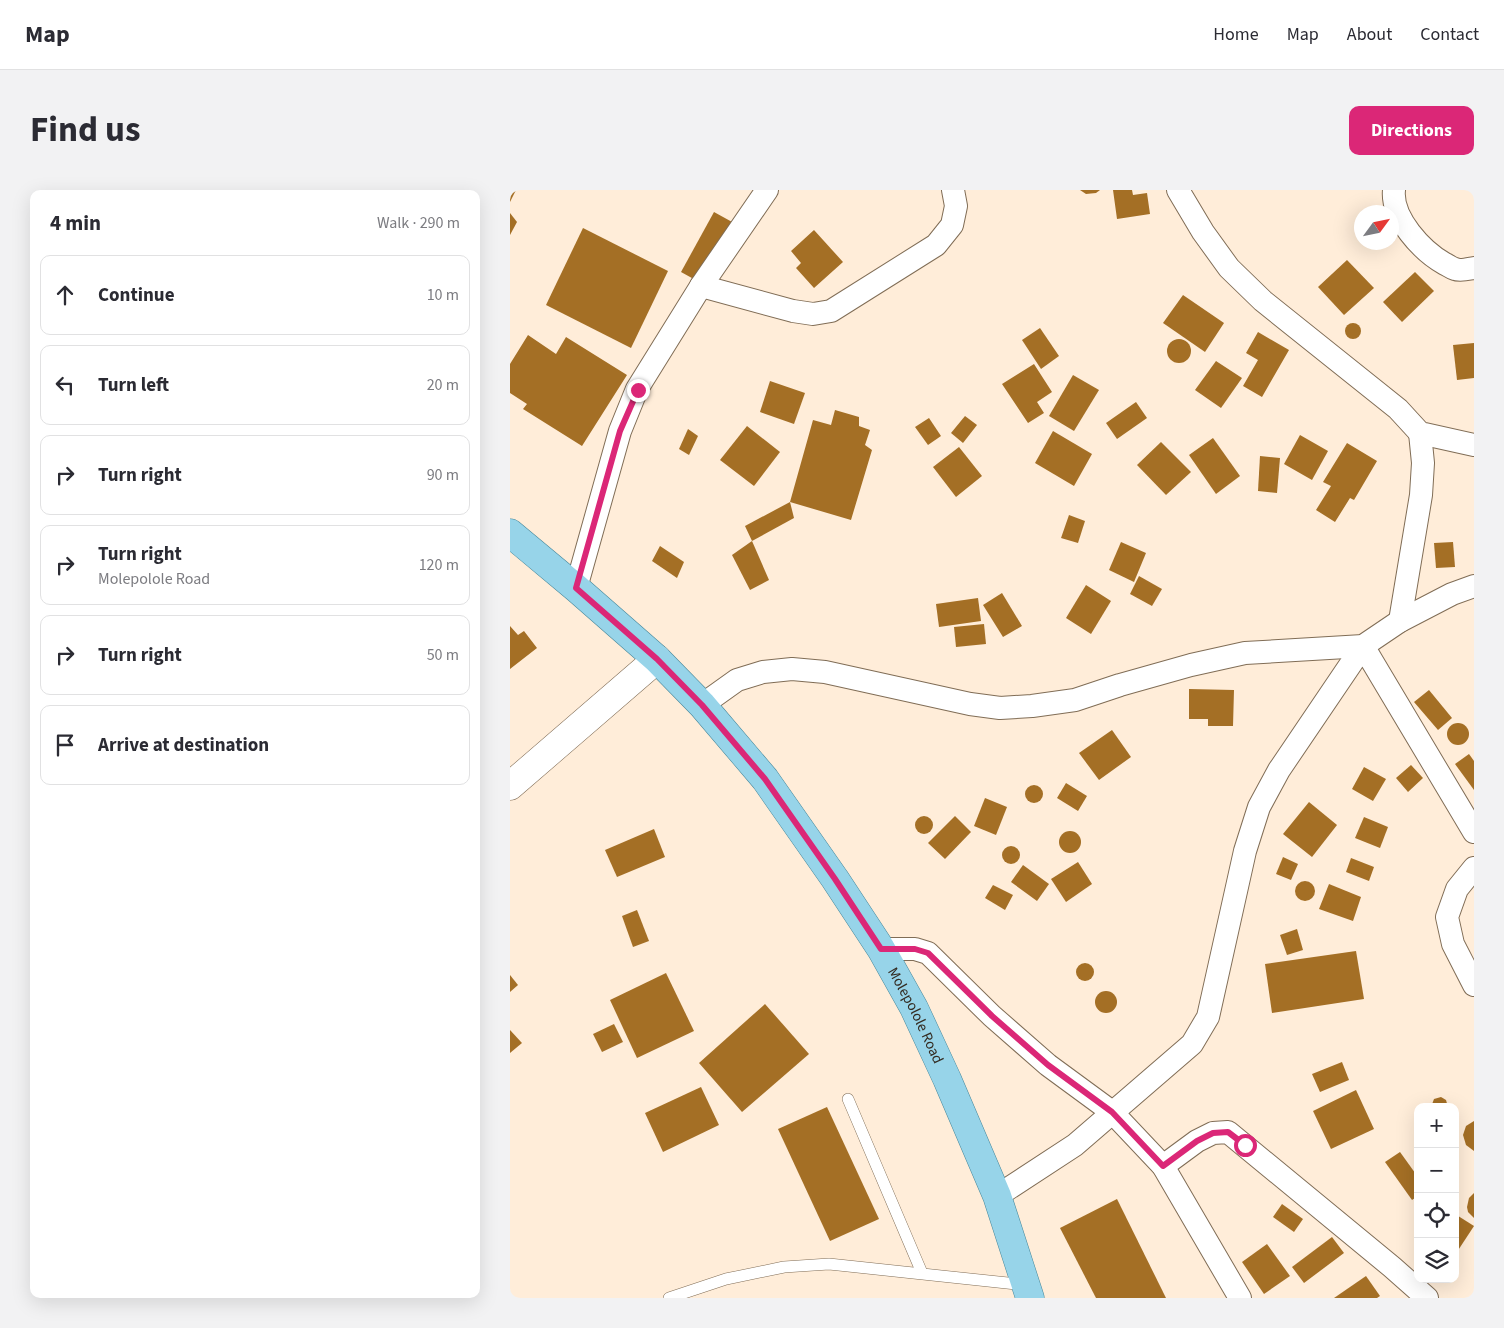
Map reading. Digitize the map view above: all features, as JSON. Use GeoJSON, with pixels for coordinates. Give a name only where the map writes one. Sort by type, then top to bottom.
{"type":"FeatureCollection","features":[{"type":"Feature","properties":{"kind":"main road","name":"Molepolole Road"},"geometry":{"type":"LineString","coordinates":[[510,533],[657,659],[702,705],[765,779],[835,879],[881,949],[914,1008],[947,1079],[997,1196],[1028,1291]]}},
{"type":"Feature","properties":{"kind":"street"},"geometry":{"type":"LineString","coordinates":[[576,588],[620,431],[638,390],[701,286],[767,190]]}},
{"type":"Feature","properties":{"kind":"street"},"geometry":{"type":"LineString","coordinates":[[701,286],[793,311],[813,314],[830,311],[936,245],[952,225],[956,206],[953,190]]}},
{"type":"Feature","properties":{"kind":"street"},"geometry":{"type":"LineString","coordinates":[[1178,190],[1203,232],[1229,268],[1263,301],[1398,409],[1420,433],[1474,445]]}},
{"type":"Feature","properties":{"kind":"street"},"geometry":{"type":"LineString","coordinates":[[1394,190],[1400,217],[1418,242],[1436,258],[1455,270],[1474,268]]}},
{"type":"Feature","properties":{"kind":"street"},"geometry":{"type":"LineString","coordinates":[[1400,620],[1422,495],[1423,463],[1420,433]]}},
{"type":"Feature","properties":{"kind":"street"},"geometry":{"type":"LineString","coordinates":[[997,1196],[1075,1145],[1192,1044],[1208,1018],[1244,851],[1259,808],[1279,770],[1364,646],[1400,620],[1452,594],[1474,586]]}},
{"type":"Feature","properties":{"kind":"street"},"geometry":{"type":"LineString","coordinates":[[702,705],[737,680],[763,672],[792,669],[825,672],[970,704],[1000,708],[1032,706],[1075,700],[1190,665],[1245,653],[1364,646]]}},
{"type":"Feature","properties":{"kind":"street"},"geometry":{"type":"LineString","coordinates":[[1364,646],[1474,832]]}},
{"type":"Feature","properties":{"kind":"street"},"geometry":{"type":"LineString","coordinates":[[510,786],[657,659]]}},
{"type":"Feature","properties":{"kind":"street"},"geometry":{"type":"LineString","coordinates":[[1474,868],[1457,889],[1448,917],[1453,944],[1474,985]]}},
{"type":"Feature","properties":{"kind":"street"},"geometry":{"type":"LineString","coordinates":[[881,949],[915,949],[928,953],[992,1016],[1048,1065],[1112,1112],[1163,1166],[1240,1298]]}},
{"type":"Feature","properties":{"kind":"street"},"geometry":{"type":"LineString","coordinates":[[1163,1166],[1197,1141],[1213,1133],[1228,1132],[1427,1298]]}},
{"type":"Feature","properties":{"kind":"lane"},"geometry":{"type":"LineString","coordinates":[[848,1099],[922,1274]]}},
{"type":"Feature","properties":{"kind":"lane"},"geometry":{"type":"LineString","coordinates":[[669,1298],[726,1278],[784,1267],[829,1264],[922,1274],[1028,1291]]}},
{"type":"Feature","properties":{"kind":"building"},"geometry":{"type":"Polygon","coordinates":[[[510,190],[516,190],[510,202],[510,190]]]}},
{"type":"Feature","properties":{"kind":"building"},"geometry":{"type":"Polygon","coordinates":[[[1080,190],[1100,190],[1096,193],[1086,194],[1080,190]]]}},
{"type":"Feature","properties":{"kind":"building"},"geometry":{"type":"Polygon","coordinates":[[[1113,190],[1132,190],[1133,195],[1147,193],[1150,214],[1117,219],[1113,190]]]}},
{"type":"Feature","properties":{"kind":"building"},"geometry":{"type":"Polygon","coordinates":[[[714,212],[743,228],[710,288],[681,272],[714,212]]]}},
{"type":"Feature","properties":{"kind":"building"},"geometry":{"type":"Polygon","coordinates":[[[510,213],[517,222],[510,235],[510,213]]]}},
{"type":"Feature","properties":{"kind":"building"},"geometry":{"type":"Polygon","coordinates":[[[583,228],[668,271],[631,348],[546,305],[583,228]]]}},
{"type":"Feature","properties":{"kind":"building"},"geometry":{"type":"Polygon","coordinates":[[[814,230],[843,262],[814,288],[796,268],[801,263],[791,251],[814,230]]]}},
{"type":"Feature","properties":{"kind":"building"},"geometry":{"type":"Polygon","coordinates":[[[1347,260],[1374,288],[1344,315],[1318,287],[1347,260]]]}},
{"type":"Feature","properties":{"kind":"building"},"geometry":{"type":"Polygon","coordinates":[[[1415,272],[1434,291],[1402,322],[1383,302],[1415,272]]]}},
{"type":"Feature","properties":{"kind":"building"},"geometry":{"type":"Polygon","coordinates":[[[1183,295],[1224,323],[1205,352],[1163,323],[1183,295]]]}},
{"type":"Feature","properties":{"kind":"building"},"geometry":{"type":"Polygon","coordinates":[[[1353,323],[1359,325],[1361,331],[1359,337],[1353,339],[1347,337],[1345,331],[1347,325],[1353,323]]]}},
{"type":"Feature","properties":{"kind":"building"},"geometry":{"type":"Polygon","coordinates":[[[1040,328],[1059,356],[1041,369],[1022,340],[1040,328]]]}},
{"type":"Feature","properties":{"kind":"building"},"geometry":{"type":"Polygon","coordinates":[[[1258,332],[1289,350],[1262,397],[1243,386],[1258,360],[1246,353],[1258,332]]]}},
{"type":"Feature","properties":{"kind":"building"},"geometry":{"type":"Polygon","coordinates":[[[528,335],[556,354],[566,337],[627,375],[582,446],[523,409],[527,404],[510,393],[510,364],[528,335]]]}},
{"type":"Feature","properties":{"kind":"building"},"geometry":{"type":"Polygon","coordinates":[[[1179,339],[1184,340],[1190,346],[1190,356],[1184,362],[1179,363],[1174,362],[1168,356],[1167,351],[1168,346],[1174,340],[1179,339]]]}},
{"type":"Feature","properties":{"kind":"building"},"geometry":{"type":"Polygon","coordinates":[[[1474,343],[1474,378],[1457,380],[1453,345],[1474,343]]]}},
{"type":"Feature","properties":{"kind":"building"},"geometry":{"type":"Polygon","coordinates":[[[1216,361],[1242,378],[1221,408],[1195,390],[1216,361]]]}},
{"type":"Feature","properties":{"kind":"building"},"geometry":{"type":"Polygon","coordinates":[[[1034,364],[1052,392],[1037,402],[1044,413],[1028,423],[1002,384],[1034,364]]]}},
{"type":"Feature","properties":{"kind":"building"},"geometry":{"type":"Polygon","coordinates":[[[1073,375],[1099,390],[1074,431],[1049,416],[1073,375]]]}},
{"type":"Feature","properties":{"kind":"building"},"geometry":{"type":"Polygon","coordinates":[[[770,381],[805,393],[794,424],[760,412],[770,381]]]}},
{"type":"Feature","properties":{"kind":"building"},"geometry":{"type":"Polygon","coordinates":[[[1136,402],[1147,418],[1117,439],[1106,423],[1136,402]]]}},
{"type":"Feature","properties":{"kind":"building"},"geometry":{"type":"Polygon","coordinates":[[[835,410],[859,417],[859,426],[870,430],[865,445],[872,450],[851,520],[790,502],[813,420],[831,425],[835,410]]]}},
{"type":"Feature","properties":{"kind":"building"},"geometry":{"type":"Polygon","coordinates":[[[965,416],[977,425],[963,443],[951,433],[965,416]]]}},
{"type":"Feature","properties":{"kind":"building"},"geometry":{"type":"Polygon","coordinates":[[[929,418],[941,436],[928,445],[915,427],[929,418]]]}},
{"type":"Feature","properties":{"kind":"building"},"geometry":{"type":"Polygon","coordinates":[[[747,426],[780,452],[754,486],[720,460],[747,426]]]}},
{"type":"Feature","properties":{"kind":"building"},"geometry":{"type":"Polygon","coordinates":[[[688,429],[698,436],[689,455],[679,449],[688,429]]]}},
{"type":"Feature","properties":{"kind":"building"},"geometry":{"type":"Polygon","coordinates":[[[1053,431],[1092,454],[1074,486],[1035,463],[1053,431]]]}},
{"type":"Feature","properties":{"kind":"building"},"geometry":{"type":"Polygon","coordinates":[[[1300,435],[1328,451],[1312,480],[1284,464],[1300,435]]]}},
{"type":"Feature","properties":{"kind":"building"},"geometry":{"type":"Polygon","coordinates":[[[1213,438],[1240,476],[1216,494],[1189,455],[1213,438]]]}},
{"type":"Feature","properties":{"kind":"building"},"geometry":{"type":"Polygon","coordinates":[[[1161,442],[1191,472],[1166,495],[1137,465],[1161,442]]]}},
{"type":"Feature","properties":{"kind":"building"},"geometry":{"type":"Polygon","coordinates":[[[1347,443],[1377,461],[1354,500],[1350,498],[1335,522],[1316,510],[1331,486],[1323,482],[1347,443]]]}},
{"type":"Feature","properties":{"kind":"building"},"geometry":{"type":"Polygon","coordinates":[[[959,447],[982,476],[956,497],[933,467],[959,447]]]}},
{"type":"Feature","properties":{"kind":"building"},"geometry":{"type":"Polygon","coordinates":[[[1260,456],[1280,458],[1277,493],[1258,491],[1260,456]]]}},
{"type":"Feature","properties":{"kind":"building"},"geometry":{"type":"Polygon","coordinates":[[[790,502],[794,518],[752,541],[745,526],[790,502]]]}},
{"type":"Feature","properties":{"kind":"building"},"geometry":{"type":"Polygon","coordinates":[[[1069,515],[1085,521],[1078,543],[1061,538],[1069,515]]]}},
{"type":"Feature","properties":{"kind":"building"},"geometry":{"type":"Polygon","coordinates":[[[752,541],[769,580],[750,590],[732,555],[752,541]]]}},
{"type":"Feature","properties":{"kind":"building"},"geometry":{"type":"Polygon","coordinates":[[[1121,542],[1146,553],[1134,582],[1109,570],[1121,542]]]}},
{"type":"Feature","properties":{"kind":"building"},"geometry":{"type":"Polygon","coordinates":[[[1453,542],[1455,567],[1436,568],[1434,543],[1453,542]]]}},
{"type":"Feature","properties":{"kind":"building"},"geometry":{"type":"Polygon","coordinates":[[[660,546],[684,562],[677,578],[652,561],[660,546]]]}},
{"type":"Feature","properties":{"kind":"building"},"geometry":{"type":"Polygon","coordinates":[[[1139,576],[1162,589],[1152,606],[1130,594],[1139,576]]]}},
{"type":"Feature","properties":{"kind":"building"},"geometry":{"type":"Polygon","coordinates":[[[1086,585],[1111,601],[1091,634],[1066,618],[1086,585]]]}},
{"type":"Feature","properties":{"kind":"building"},"geometry":{"type":"Polygon","coordinates":[[[1002,593],[1022,626],[1003,637],[983,605],[1002,593]]]}},
{"type":"Feature","properties":{"kind":"building"},"geometry":{"type":"Polygon","coordinates":[[[978,598],[981,621],[939,627],[936,604],[978,598]]]}},
{"type":"Feature","properties":{"kind":"building"},"geometry":{"type":"Polygon","coordinates":[[[984,624],[986,644],[956,647],[954,627],[984,624]]]}},
{"type":"Feature","properties":{"kind":"building"},"geometry":{"type":"Polygon","coordinates":[[[510,626],[518,635],[524,631],[537,648],[510,669],[510,626]]]}},
{"type":"Feature","properties":{"kind":"building"},"geometry":{"type":"Polygon","coordinates":[[[1189,689],[1234,690],[1233,726],[1208,726],[1208,719],[1189,719],[1189,689]]]}},
{"type":"Feature","properties":{"kind":"building"},"geometry":{"type":"Polygon","coordinates":[[[1429,690],[1452,718],[1438,730],[1414,702],[1429,690]]]}},
{"type":"Feature","properties":{"kind":"building"},"geometry":{"type":"Polygon","coordinates":[[[1458,723],[1466,726],[1469,734],[1466,742],[1458,745],[1450,742],[1447,734],[1450,726],[1458,723]]]}},
{"type":"Feature","properties":{"kind":"building"},"geometry":{"type":"Polygon","coordinates":[[[1112,730],[1131,757],[1099,780],[1079,753],[1112,730]]]}},
{"type":"Feature","properties":{"kind":"building"},"geometry":{"type":"Polygon","coordinates":[[[1469,754],[1474,761],[1474,790],[1455,764],[1469,754]]]}},
{"type":"Feature","properties":{"kind":"building"},"geometry":{"type":"Polygon","coordinates":[[[1411,765],[1423,778],[1408,792],[1396,778],[1411,765]]]}},
{"type":"Feature","properties":{"kind":"building"},"geometry":{"type":"Polygon","coordinates":[[[1364,767],[1386,779],[1373,801],[1352,789],[1364,767]]]}},
{"type":"Feature","properties":{"kind":"building"},"geometry":{"type":"Polygon","coordinates":[[[1066,783],[1087,796],[1078,811],[1057,798],[1066,783]]]}},
{"type":"Feature","properties":{"kind":"building"},"geometry":{"type":"Polygon","coordinates":[[[1030,785],[1038,785],[1043,790],[1041,801],[1030,803],[1025,798],[1025,790],[1030,785]]]}},
{"type":"Feature","properties":{"kind":"building"},"geometry":{"type":"Polygon","coordinates":[[[985,798],[1007,807],[996,835],[974,826],[985,798]]]}},
{"type":"Feature","properties":{"kind":"building"},"geometry":{"type":"Polygon","coordinates":[[[1309,802],[1337,825],[1312,857],[1283,834],[1309,802]]]}},
{"type":"Feature","properties":{"kind":"building"},"geometry":{"type":"Polygon","coordinates":[[[924,816],[930,819],[933,825],[930,831],[924,834],[918,831],[915,825],[918,819],[924,816]]]}},
{"type":"Feature","properties":{"kind":"building"},"geometry":{"type":"Polygon","coordinates":[[[955,816],[971,832],[945,859],[928,843],[955,816]]]}},
{"type":"Feature","properties":{"kind":"building"},"geometry":{"type":"Polygon","coordinates":[[[1364,817],[1388,827],[1380,848],[1355,838],[1364,817]]]}},
{"type":"Feature","properties":{"kind":"building"},"geometry":{"type":"Polygon","coordinates":[[[654,829],[665,857],[617,877],[605,850],[654,829]]]}},
{"type":"Feature","properties":{"kind":"building"},"geometry":{"type":"Polygon","coordinates":[[[1070,831],[1078,834],[1081,842],[1078,850],[1070,853],[1062,850],[1059,842],[1062,834],[1070,831]]]}},
{"type":"Feature","properties":{"kind":"building"},"geometry":{"type":"Polygon","coordinates":[[[1011,846],[1017,849],[1020,855],[1017,861],[1011,864],[1005,861],[1002,855],[1005,849],[1011,846]]]}},
{"type":"Feature","properties":{"kind":"building"},"geometry":{"type":"Polygon","coordinates":[[[1283,857],[1298,864],[1291,880],[1276,874],[1283,857]]]}},
{"type":"Feature","properties":{"kind":"building"},"geometry":{"type":"Polygon","coordinates":[[[1351,858],[1374,867],[1369,881],[1346,872],[1351,858]]]}},
{"type":"Feature","properties":{"kind":"building"},"geometry":{"type":"Polygon","coordinates":[[[1078,862],[1092,884],[1066,902],[1051,879],[1078,862]]]}},
{"type":"Feature","properties":{"kind":"building"},"geometry":{"type":"Polygon","coordinates":[[[1023,865],[1049,884],[1037,901],[1011,882],[1023,865]]]}},
{"type":"Feature","properties":{"kind":"building"},"geometry":{"type":"Polygon","coordinates":[[[1305,881],[1312,884],[1315,891],[1312,898],[1305,901],[1298,898],[1295,891],[1298,884],[1305,881]]]}},
{"type":"Feature","properties":{"kind":"building"},"geometry":{"type":"Polygon","coordinates":[[[1329,884],[1361,897],[1353,921],[1319,909],[1329,884]]]}},
{"type":"Feature","properties":{"kind":"building"},"geometry":{"type":"Polygon","coordinates":[[[993,885],[1013,895],[1005,910],[985,898],[993,885]]]}},
{"type":"Feature","properties":{"kind":"building"},"geometry":{"type":"Polygon","coordinates":[[[637,910],[649,941],[633,947],[622,916],[637,910]]]}},
{"type":"Feature","properties":{"kind":"building"},"geometry":{"type":"Polygon","coordinates":[[[1297,929],[1303,950],[1287,955],[1280,935],[1297,929]]]}},
{"type":"Feature","properties":{"kind":"building"},"geometry":{"type":"Polygon","coordinates":[[[1356,951],[1364,999],[1272,1013],[1265,964],[1356,951]]]}},
{"type":"Feature","properties":{"kind":"building"},"geometry":{"type":"Polygon","coordinates":[[[1085,963],[1092,965],[1094,972],[1092,979],[1085,981],[1078,979],[1076,972],[1078,965],[1085,963]]]}},
{"type":"Feature","properties":{"kind":"building"},"geometry":{"type":"Polygon","coordinates":[[[666,973],[694,1031],[637,1058],[610,1000],[666,973]]]}},
{"type":"Feature","properties":{"kind":"building"},"geometry":{"type":"Polygon","coordinates":[[[510,975],[518,985],[510,992],[510,975]]]}},
{"type":"Feature","properties":{"kind":"building"},"geometry":{"type":"Polygon","coordinates":[[[1106,991],[1114,994],[1117,1002],[1114,1010],[1106,1013],[1098,1010],[1095,1002],[1098,994],[1106,991]]]}},
{"type":"Feature","properties":{"kind":"building"},"geometry":{"type":"Polygon","coordinates":[[[765,1004],[809,1054],[742,1112],[699,1063],[765,1004]]]}},
{"type":"Feature","properties":{"kind":"building"},"geometry":{"type":"Polygon","coordinates":[[[614,1024],[623,1042],[602,1052],[593,1034],[614,1024]]]}},
{"type":"Feature","properties":{"kind":"building"},"geometry":{"type":"Polygon","coordinates":[[[510,1030],[522,1043],[510,1053],[510,1030]]]}},
{"type":"Feature","properties":{"kind":"building"},"geometry":{"type":"Polygon","coordinates":[[[1342,1062],[1349,1080],[1320,1092],[1312,1074],[1342,1062]]]}},
{"type":"Feature","properties":{"kind":"building"},"geometry":{"type":"Polygon","coordinates":[[[701,1087],[719,1125],[663,1152],[645,1113],[701,1087]]]}},
{"type":"Feature","properties":{"kind":"building"},"geometry":{"type":"Polygon","coordinates":[[[1356,1090],[1374,1129],[1331,1149],[1313,1111],[1356,1090]]]}},
{"type":"Feature","properties":{"kind":"building"},"geometry":{"type":"Polygon","coordinates":[[[1441,1097],[1447,1103],[1432,1103],[1434,1099],[1441,1097]]]}},
{"type":"Feature","properties":{"kind":"building"},"geometry":{"type":"Polygon","coordinates":[[[827,1107],[879,1219],[830,1241],[778,1129],[827,1107]]]}},
{"type":"Feature","properties":{"kind":"building"},"geometry":{"type":"Polygon","coordinates":[[[1474,1121],[1474,1151],[1466,1145],[1463,1135],[1466,1126],[1474,1121]]]}},
{"type":"Feature","properties":{"kind":"building"},"geometry":{"type":"Polygon","coordinates":[[[1400,1152],[1414,1171],[1414,1199],[1412,1200],[1385,1162],[1400,1152]]]}},
{"type":"Feature","properties":{"kind":"building"},"geometry":{"type":"Polygon","coordinates":[[[1474,1193],[1474,1218],[1468,1212],[1467,1207],[1469,1198],[1474,1193]]]}},
{"type":"Feature","properties":{"kind":"building"},"geometry":{"type":"Polygon","coordinates":[[[1117,1199],[1166,1298],[1096,1298],[1060,1228],[1117,1199]]]}},
{"type":"Feature","properties":{"kind":"building"},"geometry":{"type":"Polygon","coordinates":[[[1282,1204],[1303,1219],[1294,1232],[1273,1217],[1282,1204]]]}},
{"type":"Feature","properties":{"kind":"building"},"geometry":{"type":"Polygon","coordinates":[[[1459,1217],[1474,1226],[1459,1249],[1459,1217]]]}},
{"type":"Feature","properties":{"kind":"building"},"geometry":{"type":"Polygon","coordinates":[[[1332,1237],[1344,1253],[1304,1283],[1292,1267],[1332,1237]]]}},
{"type":"Feature","properties":{"kind":"building"},"geometry":{"type":"Polygon","coordinates":[[[1267,1244],[1290,1276],[1264,1294],[1242,1262],[1267,1244]]]}},
{"type":"Feature","properties":{"kind":"building"},"geometry":{"type":"Polygon","coordinates":[[[1366,1276],[1380,1296],[1377,1298],[1334,1298],[1366,1276]]]}},
{"type":"Feature","properties":{"kind":"route"},"geometry":{"type":"LineString","coordinates":[[638,390],[620,431],[576,588],[657,659],[702,705],[765,779],[881,949],[905,948],[928,953],[992,1016],[1048,1065],[1112,1112],[1163,1166],[1197,1141],[1213,1133],[1228,1132],[1245,1145]]}}]}
